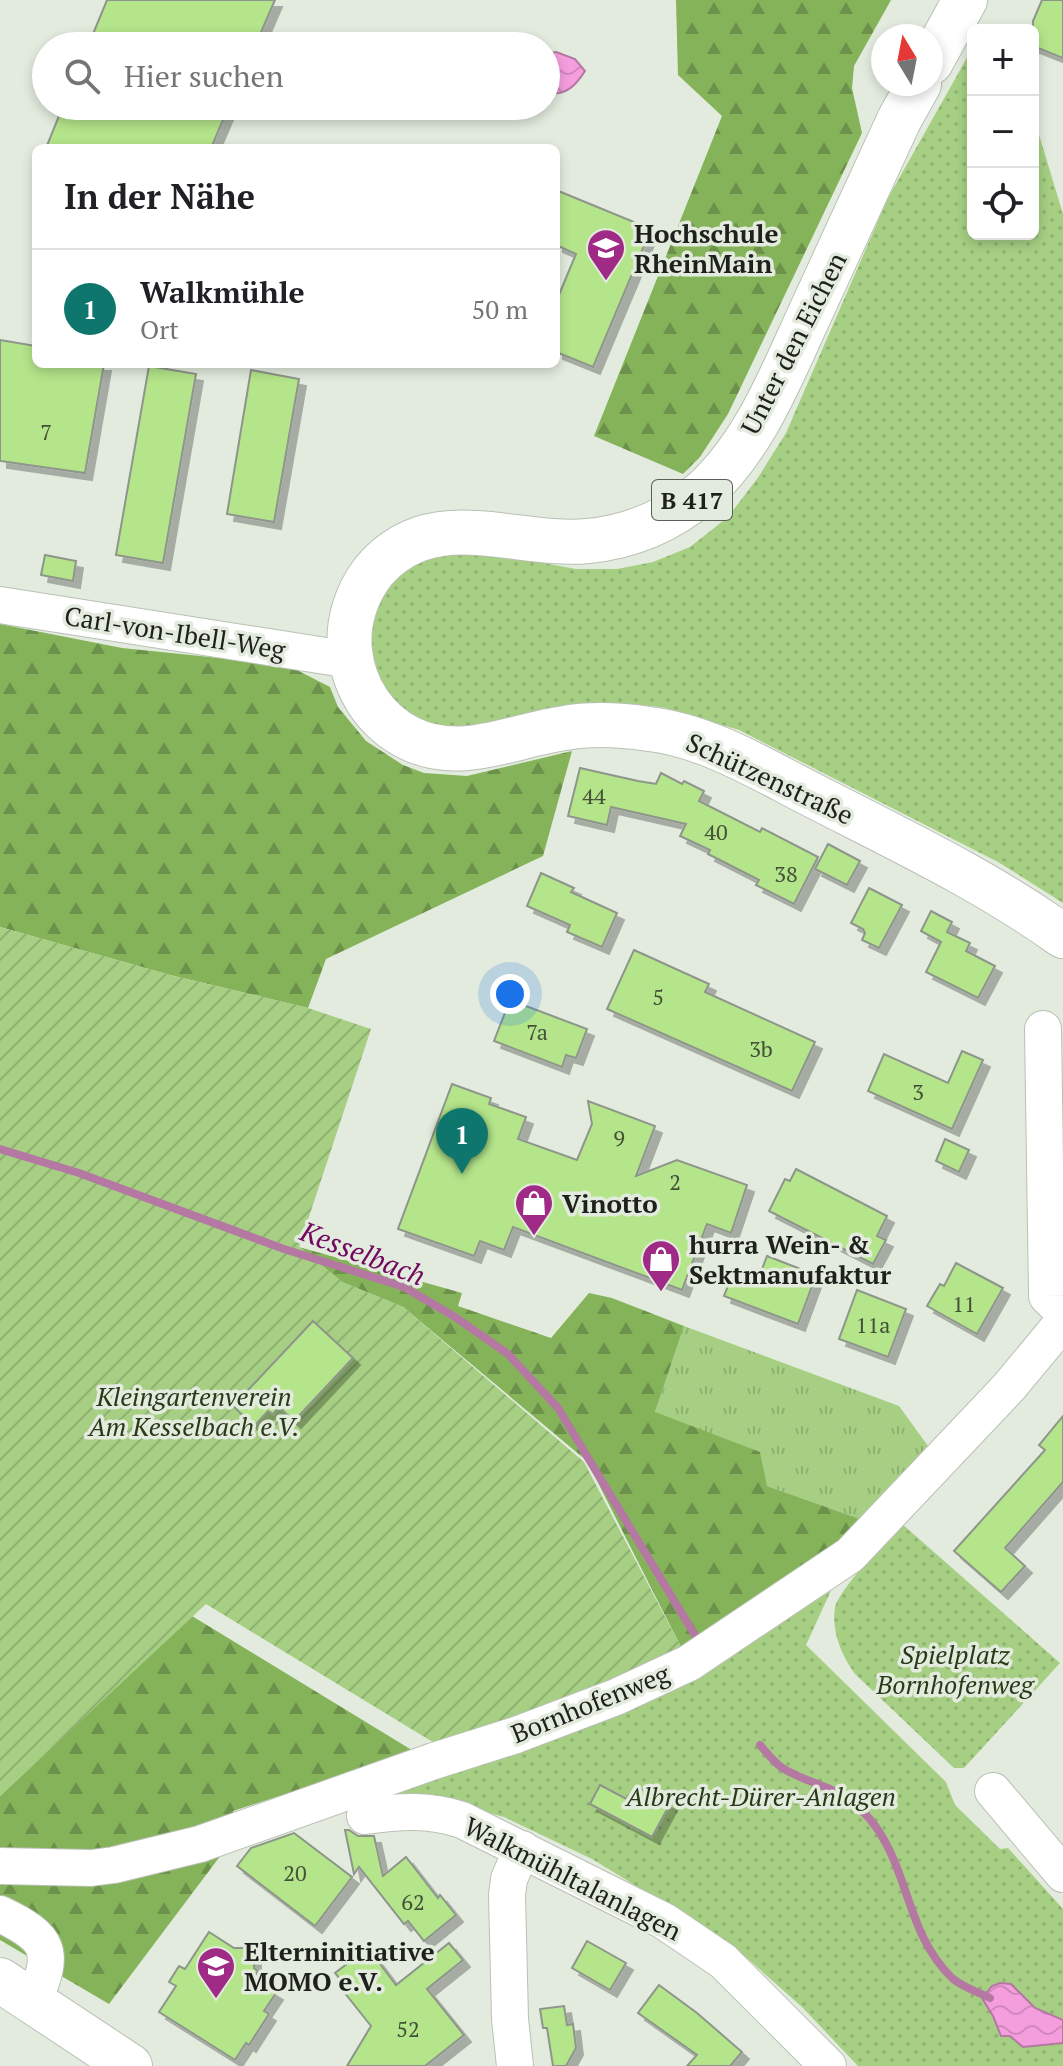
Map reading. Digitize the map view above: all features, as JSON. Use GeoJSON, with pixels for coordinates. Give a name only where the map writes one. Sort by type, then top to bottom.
{"type":"FeatureCollection","features":[{"type":"Feature","properties":{"kind":"main road"},"geometry":{"type":"LineString","coordinates":[[943,40],[965,0]]}},
{"type":"Feature","properties":{"kind":"main road","name":"Unter den Eichen"},"geometry":{"type":"LineString","coordinates":[[351,660],[350,625],[360,593],[380,564],[408,544],[424,537],[458,532],[582,542],[620,537],[677,511],[721,474],[764,410],[912,96]]}},
{"type":"Feature","properties":{"kind":"main road","name":"Schützenstraße"},"geometry":{"type":"LineString","coordinates":[[351,660],[362,694],[372,708],[384,721],[414,740],[448,749],[465,749],[582,725],[653,729],[681,735],[728,753],[907,843],[1063,936]]}},
{"type":"Feature","properties":{"kind":"main road"},"geometry":{"type":"LineString","coordinates":[[16,1991],[130,2066]]}},
{"type":"Feature","properties":{"kind":"street","name":"Carl-von-Ibell-Weg"},"geometry":{"type":"LineString","coordinates":[[0,605],[351,660]]}},
{"type":"Feature","properties":{"kind":"street"},"geometry":{"type":"LineString","coordinates":[[1043,1029],[1047,1296],[1063,1312]]}},
{"type":"Feature","properties":{"kind":"street","name":"Bornhofenweg"},"geometry":{"type":"LineString","coordinates":[[0,1866],[91,1868],[200,1844],[516,1735],[616,1697],[704,1654],[850,1555],[1009,1387],[1063,1322]]}},
{"type":"Feature","properties":{"kind":"street"},"geometry":{"type":"LineString","coordinates":[[993,1791],[1063,1874]]}},
{"type":"Feature","properties":{"kind":"street","name":"Walkmühltalanlagen"},"geometry":{"type":"LineString","coordinates":[[365,1816],[408,1811],[437,1813],[462,1820],[664,1921],[723,1961],[828,2066]]}},
{"type":"Feature","properties":{"kind":"street"},"geometry":{"type":"LineString","coordinates":[[515,2066],[510,2019],[507,1895],[509,1879],[522,1849]]}},
{"type":"Feature","properties":{"kind":"street"},"geometry":{"type":"LineString","coordinates":[[0,1914],[29,1928],[40,1940],[47,1958],[44,1976],[16,1991]]}},
{"type":"Feature","properties":{"kind":"green space"},"geometry":{"type":"Polygon","coordinates":[[[676,0],[891,0],[878,24],[871,24],[871,36],[854,66],[852,88],[862,133],[728,414],[700,457],[683,474],[594,436],[722,116],[678,75],[676,0]]]}},
{"type":"Feature","properties":{"kind":"green space"},"geometry":{"type":"Polygon","coordinates":[[[967,58],[967,240],[1039,240],[1039,135],[1063,214],[1063,903],[998,862],[739,730],[661,707],[620,703],[564,708],[464,732],[408,717],[378,685],[367,628],[392,577],[429,554],[500,555],[576,569],[617,569],[653,562],[690,547],[728,517],[786,433],[888,198],[967,58]]]}},
{"type":"Feature","properties":{"kind":"green space"},"geometry":{"type":"Polygon","coordinates":[[[0,624],[122,648],[287,665],[330,687],[338,707],[366,741],[403,765],[424,773],[467,776],[572,751],[543,856],[326,959],[308,1008],[170,975],[0,927],[0,624]]]}},
{"type":"Feature","properties":{"kind":"green space","name":"Kleingartenverein Am Kesselbach e.V."},"geometry":{"type":"Polygon","coordinates":[[[0,927],[170,975],[308,1008],[371,1029],[299,1247],[342,1282],[403,1307],[584,1462],[683,1651],[619,1682],[436,1744],[206,1604],[0,1796],[0,927]]]}},
{"type":"Feature","properties":{"kind":"green space"},"geometry":{"type":"Polygon","coordinates":[[[299,1247],[462,1293],[458,1306],[551,1338],[589,1293],[612,1298],[684,1326],[655,1412],[760,1452],[767,1486],[863,1520],[795,1586],[683,1651],[587,1461],[403,1307],[342,1282],[299,1247]]]}},
{"type":"Feature","properties":{"kind":"green space"},"geometry":{"type":"Polygon","coordinates":[[[684,1326],[899,1406],[928,1446],[863,1520],[767,1486],[655,1412],[684,1326]]]}},
{"type":"Feature","properties":{"kind":"green space","name":"Spielplatz Bornhofenweg"},"geometry":{"type":"Polygon","coordinates":[[[901,1523],[1060,1663],[964,1768],[954,1768],[855,1674],[836,1634],[834,1617],[838,1600],[901,1523]]]}},
{"type":"Feature","properties":{"kind":"green space","name":"Albrecht-Dürer-Anlagen"},"geometry":{"type":"Polygon","coordinates":[[[839,1573],[806,1645],[946,1782],[955,1805],[1000,1849],[1008,1848],[1063,1909],[1063,2066],[858,2066],[803,2008],[748,1959],[715,1934],[592,1859],[504,1817],[456,1804],[370,1801],[839,1573]]]}},
{"type":"Feature","properties":{"kind":"green space"},"geometry":{"type":"Polygon","coordinates":[[[192,1616],[415,1752],[233,1811],[230,1843],[109,2004],[0,1940],[0,1796],[192,1616]]]}},
{"type":"Feature","properties":{"kind":"water"},"geometry":{"type":"Polygon","coordinates":[[[560,53],[575,59],[585,71],[569,89],[560,93],[560,53]]]}},
{"type":"Feature","properties":{"kind":"water"},"geometry":{"type":"Polygon","coordinates":[[[1011,1984],[1035,2008],[1063,2020],[1063,2043],[1023,2047],[1010,2036],[1001,2036],[982,1998],[992,1986],[1011,1984]]]}},
{"type":"Feature","properties":{"kind":"building"},"geometry":{"type":"Polygon","coordinates":[[[107,0],[275,0],[261,32],[94,32],[107,0]]]}},
{"type":"Feature","properties":{"kind":"building"},"geometry":{"type":"Polygon","coordinates":[[[1042,0],[1063,0],[1063,58],[1039,48],[1039,24],[1033,24],[1042,0]]]}},
{"type":"Feature","properties":{"kind":"building"},"geometry":{"type":"Polygon","coordinates":[[[57,120],[223,120],[213,144],[48,144],[57,120]]]}},
{"type":"Feature","properties":{"kind":"building"},"geometry":{"type":"Polygon","coordinates":[[[560,192],[651,229],[593,367],[560,354],[560,292],[576,254],[560,247],[560,192]]]}},
{"type":"Feature","properties":{"kind":"building"},"geometry":{"type":"Polygon","coordinates":[[[0,340],[32,345],[32,368],[103,368],[85,473],[0,461],[0,340]]]}},
{"type":"Feature","properties":{"kind":"building"},"geometry":{"type":"Polygon","coordinates":[[[149,368],[196,374],[163,563],[116,555],[149,368]]]}},
{"type":"Feature","properties":{"kind":"building"},"geometry":{"type":"Polygon","coordinates":[[[251,370],[299,379],[274,522],[227,514],[251,370]]]}},
{"type":"Feature","properties":{"kind":"building"},"geometry":{"type":"Polygon","coordinates":[[[45,555],[76,561],[73,581],[41,575],[45,555]]]}},
{"type":"Feature","properties":{"kind":"building"},"geometry":{"type":"Polygon","coordinates":[[[580,768],[656,784],[661,773],[682,784],[684,781],[704,791],[699,801],[818,857],[794,904],[756,885],[759,880],[708,854],[710,850],[680,836],[686,824],[611,807],[607,825],[568,816],[580,768]]]}},
{"type":"Feature","properties":{"kind":"building"},"geometry":{"type":"Polygon","coordinates":[[[828,844],[860,861],[847,885],[815,869],[828,844]]]}},
{"type":"Feature","properties":{"kind":"building"},"geometry":{"type":"Polygon","coordinates":[[[541,873],[574,888],[571,892],[617,913],[602,947],[567,932],[570,925],[527,906],[541,873]]]}},
{"type":"Feature","properties":{"kind":"building"},"geometry":{"type":"Polygon","coordinates":[[[869,888],[902,905],[879,948],[862,940],[863,929],[851,923],[869,888]]]}},
{"type":"Feature","properties":{"kind":"building"},"geometry":{"type":"Polygon","coordinates":[[[931,911],[952,922],[947,932],[970,943],[966,951],[995,966],[978,998],[926,972],[941,942],[921,931],[931,911]]]}},
{"type":"Feature","properties":{"kind":"building"},"geometry":{"type":"Polygon","coordinates":[[[634,950],[709,984],[705,992],[815,1042],[792,1091],[607,1009],[634,950]]]}},
{"type":"Feature","properties":{"kind":"building"},"geometry":{"type":"Polygon","coordinates":[[[510,1000],[587,1029],[576,1058],[566,1055],[562,1067],[494,1041],[510,1000]]]}},
{"type":"Feature","properties":{"kind":"building"},"geometry":{"type":"Polygon","coordinates":[[[962,1051],[983,1060],[952,1129],[868,1091],[884,1054],[948,1083],[962,1051]]]}},
{"type":"Feature","properties":{"kind":"building"},"geometry":{"type":"Polygon","coordinates":[[[452,1084],[491,1098],[489,1104],[526,1117],[518,1139],[577,1160],[592,1124],[588,1101],[655,1126],[636,1176],[677,1160],[747,1185],[731,1233],[707,1224],[682,1290],[513,1227],[504,1250],[480,1241],[474,1256],[398,1229],[452,1084]]]}},
{"type":"Feature","properties":{"kind":"building"},"geometry":{"type":"Polygon","coordinates":[[[945,1139],[969,1150],[959,1172],[936,1161],[945,1139]]]}},
{"type":"Feature","properties":{"kind":"building"},"geometry":{"type":"Polygon","coordinates":[[[796,1169],[887,1216],[877,1236],[886,1240],[873,1264],[769,1211],[785,1179],[790,1181],[796,1169]]]}},
{"type":"Feature","properties":{"kind":"building"},"geometry":{"type":"Polygon","coordinates":[[[767,1256],[816,1275],[798,1324],[724,1296],[735,1268],[759,1277],[767,1256]]]}},
{"type":"Feature","properties":{"kind":"building"},"geometry":{"type":"Polygon","coordinates":[[[956,1263],[1003,1288],[977,1334],[927,1306],[940,1284],[944,1286],[956,1263]]]}},
{"type":"Feature","properties":{"kind":"building"},"geometry":{"type":"Polygon","coordinates":[[[857,1290],[906,1309],[888,1357],[839,1339],[857,1290]]]}},
{"type":"Feature","properties":{"kind":"building"},"geometry":{"type":"Polygon","coordinates":[[[313,1321],[353,1358],[294,1421],[279,1407],[273,1414],[268,1411],[254,1426],[233,1406],[313,1321]]]}},
{"type":"Feature","properties":{"kind":"building"},"geometry":{"type":"Polygon","coordinates":[[[1063,1416],[1063,1482],[1005,1548],[1025,1566],[1001,1592],[954,1551],[1045,1450],[1039,1445],[1063,1416]]]}},
{"type":"Feature","properties":{"kind":"building"},"geometry":{"type":"Polygon","coordinates":[[[600,1785],[634,1803],[642,1789],[670,1804],[652,1837],[590,1804],[600,1785]]]}},
{"type":"Feature","properties":{"kind":"building"},"geometry":{"type":"Polygon","coordinates":[[[345,1830],[358,1836],[374,1836],[383,1876],[406,1857],[438,1898],[440,1895],[456,1915],[424,1941],[408,1921],[404,1924],[359,1867],[354,1874],[345,1830]]]}},
{"type":"Feature","properties":{"kind":"building"},"geometry":{"type":"Polygon","coordinates":[[[294,1833],[352,1877],[315,1926],[237,1866],[251,1848],[294,1833]]]}},
{"type":"Feature","properties":{"kind":"building"},"geometry":{"type":"Polygon","coordinates":[[[209,1932],[234,1948],[251,1951],[254,1968],[258,1971],[253,1979],[276,1993],[264,2011],[269,2014],[235,2060],[159,2012],[176,1986],[169,1982],[179,1966],[185,1969],[209,1932]]]}},
{"type":"Feature","properties":{"kind":"building"},"geometry":{"type":"Polygon","coordinates":[[[587,1941],[626,1963],[610,1990],[572,1968],[587,1941]]]}},
{"type":"Feature","properties":{"kind":"building"},"geometry":{"type":"Polygon","coordinates":[[[449,1943],[463,1960],[427,1989],[464,2035],[425,2066],[347,2066],[371,2026],[340,1987],[344,1984],[335,1973],[368,1948],[396,1985],[449,1943]]]}},
{"type":"Feature","properties":{"kind":"building"},"geometry":{"type":"Polygon","coordinates":[[[659,1985],[742,2052],[730,2066],[687,2066],[697,2055],[638,2013],[659,1985]]]}},
{"type":"Feature","properties":{"kind":"building"},"geometry":{"type":"Polygon","coordinates":[[[564,2006],[567,2025],[573,2024],[576,2048],[566,2066],[553,2066],[547,2028],[543,2028],[540,2009],[564,2006]]]}},
{"type":"Feature","properties":{"kind":"waterway","name":"Kesselbach"},"geometry":{"type":"LineString","coordinates":[[0,1149],[79,1173],[284,1249],[404,1287],[455,1317],[508,1354],[558,1408],[699,1642]]}},
{"type":"Feature","properties":{"kind":"waterway","name":"Kesselbach"},"geometry":{"type":"LineString","coordinates":[[760,1745],[781,1767],[829,1788],[867,1816],[889,1848],[918,1925],[938,1961],[956,1981],[990,1998]]}},
{"type":"Feature","properties":{"kind":"place","name":"Hochschule RheinMain"},"geometry":{"type":"Point","coordinates":[606,282]}},
{"type":"Feature","properties":{"kind":"place","name":"Walkmühle"},"geometry":{"type":"Point","coordinates":[462,1174]}},
{"type":"Feature","properties":{"kind":"place","name":"Vinotto"},"geometry":{"type":"Point","coordinates":[534,1237]}},
{"type":"Feature","properties":{"kind":"place","name":"hurra Wein- & Sektmanufaktur"},"geometry":{"type":"Point","coordinates":[661,1293]}},
{"type":"Feature","properties":{"kind":"place","name":"Elterninitiative MOMO e.V."},"geometry":{"type":"Point","coordinates":[216,2000]}}]}
